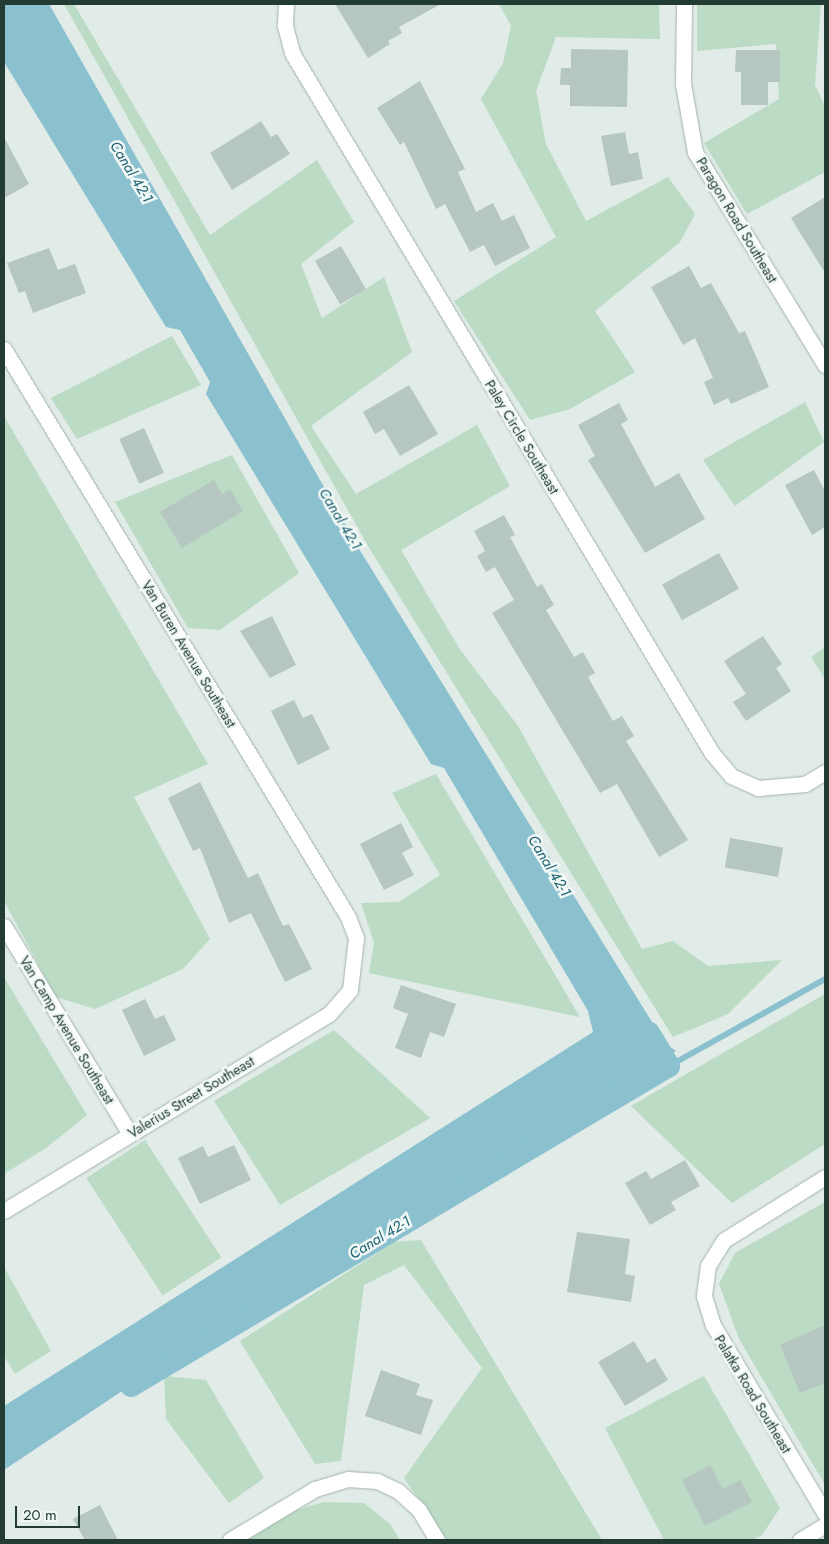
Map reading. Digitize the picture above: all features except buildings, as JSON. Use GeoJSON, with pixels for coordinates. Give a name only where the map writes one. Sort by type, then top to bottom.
{"type":"FeatureCollection","features":[{"type":"Feature","properties":{"kind":"street","name":"Paley Circle Southeast"},"geometry":{"type":"LineString","coordinates":[[286,4],[285,26],[292,53],[712,753],[731,776],[758,788],[805,784],[825,772]]}},
{"type":"Feature","properties":{"kind":"street","name":"Paragon Road Southeast"},"geometry":{"type":"LineString","coordinates":[[684,4],[683,84],[695,152],[825,365]]}},
{"type":"Feature","properties":{"kind":"street","name":"Van Buren Avenue Southeast"},"geometry":{"type":"LineString","coordinates":[[4,349],[348,917],[356,938],[355,965]]}},
{"type":"Feature","properties":{"kind":"street","name":"Van Camp Avenue Southeast"},"geometry":{"type":"LineString","coordinates":[[4,926],[130,1134]]}},
{"type":"Feature","properties":{"kind":"street","name":"Valerius Street Southeast"},"geometry":{"type":"LineString","coordinates":[[4,1211],[330,1014],[350,990],[355,965]]}},
{"type":"Feature","properties":{"kind":"street","name":"Palatka Road Southeast"},"geometry":{"type":"LineString","coordinates":[[825,1177],[724,1240],[708,1266],[704,1296],[713,1326],[825,1514]]}},
{"type":"Feature","properties":{"kind":"street"},"geometry":{"type":"LineString","coordinates":[[230,1540],[315,1489],[348,1479],[377,1481],[398,1491],[419,1510],[437,1540]]}},
{"type":"Feature","properties":{"kind":"street"},"geometry":{"type":"LineString","coordinates":[[800,1540],[825,1525]]}},
{"type":"Feature","properties":{"kind":"green space"},"geometry":{"type":"Polygon","coordinates":[[[64,4],[74,4],[210,235],[317,160],[354,222],[301,264],[322,318],[384,277],[412,352],[311,426],[356,494],[477,425],[510,486],[401,550],[459,648],[518,726],[642,949],[673,941],[708,966],[782,960],[728,1014],[673,1037],[368,546],[64,4]]]}},
{"type":"Feature","properties":{"kind":"green space"},"geometry":{"type":"Polygon","coordinates":[[[499,4],[659,4],[660,39],[556,37],[536,91],[546,144],[586,221],[668,177],[695,214],[680,242],[595,311],[635,372],[570,409],[530,420],[454,301],[556,237],[481,99],[503,63],[511,26],[499,4]]]}},
{"type":"Feature","properties":{"kind":"green space"},"geometry":{"type":"Polygon","coordinates":[[[697,4],[821,4],[815,85],[825,106],[825,172],[747,214],[704,143],[779,99],[776,44],[697,51],[697,4]]]}},
{"type":"Feature","properties":{"kind":"green space"},"geometry":{"type":"Polygon","coordinates":[[[172,336],[201,385],[77,439],[51,398],[172,336]]]}},
{"type":"Feature","properties":{"kind":"green space"},"geometry":{"type":"Polygon","coordinates":[[[805,402],[824,442],[735,506],[703,460],[805,402]]]}},
{"type":"Feature","properties":{"kind":"green space"},"geometry":{"type":"Polygon","coordinates":[[[4,416],[208,764],[134,797],[210,939],[183,969],[95,1009],[56,997],[4,901],[4,416]]]}},
{"type":"Feature","properties":{"kind":"green space"},"geometry":{"type":"Polygon","coordinates":[[[232,455],[299,573],[220,630],[188,628],[115,502],[232,455]]]}},
{"type":"Feature","properties":{"kind":"green space"},"geometry":{"type":"Polygon","coordinates":[[[825,647],[825,679],[811,657],[825,647]]]}},
{"type":"Feature","properties":{"kind":"green space"},"geometry":{"type":"Polygon","coordinates":[[[436,774],[580,1017],[369,973],[374,943],[361,903],[399,902],[440,875],[392,793],[436,774]]]}},
{"type":"Feature","properties":{"kind":"green space"},"geometry":{"type":"Polygon","coordinates":[[[4,977],[87,1115],[46,1148],[4,1174],[4,977]]]}},
{"type":"Feature","properties":{"kind":"green space"},"geometry":{"type":"Polygon","coordinates":[[[825,994],[825,1144],[732,1203],[631,1106],[825,994]]]}},
{"type":"Feature","properties":{"kind":"green space"},"geometry":{"type":"Polygon","coordinates":[[[334,1030],[430,1118],[280,1205],[214,1101],[334,1030]]]}},
{"type":"Feature","properties":{"kind":"green space"},"geometry":{"type":"Polygon","coordinates":[[[145,1140],[221,1257],[163,1296],[86,1178],[145,1140]]]}},
{"type":"Feature","properties":{"kind":"green space"},"geometry":{"type":"Polygon","coordinates":[[[825,1202],[825,1485],[739,1339],[719,1284],[735,1253],[825,1202]]]}},
{"type":"Feature","properties":{"kind":"green space"},"geometry":{"type":"Polygon","coordinates":[[[421,1240],[602,1540],[447,1540],[404,1478],[482,1368],[404,1265],[364,1285],[341,1461],[315,1464],[240,1341],[394,1242],[421,1240]]]}},
{"type":"Feature","properties":{"kind":"green space"},"geometry":{"type":"Polygon","coordinates":[[[4,1267],[51,1351],[15,1374],[4,1356],[4,1267]]]}},
{"type":"Feature","properties":{"kind":"green space"},"geometry":{"type":"Polygon","coordinates":[[[164,1376],[206,1380],[264,1478],[229,1503],[166,1419],[164,1376]]]}},
{"type":"Feature","properties":{"kind":"green space"},"geometry":{"type":"Polygon","coordinates":[[[704,1376],[780,1508],[762,1535],[752,1540],[664,1540],[605,1428],[704,1376]]]}},
{"type":"Feature","properties":{"kind":"green space"},"geometry":{"type":"Polygon","coordinates":[[[324,1502],[364,1503],[390,1524],[400,1540],[247,1540],[296,1510],[324,1502]]]}},
{"type":"Feature","properties":{"kind":"water"},"geometry":{"type":"Polygon","coordinates":[[[4,4],[49,4],[361,552],[665,1043],[676,1051],[158,1367],[4,1470],[4,1406],[593,1032],[588,1011],[444,768],[431,764],[206,394],[210,382],[180,330],[166,327],[4,62],[4,4]]]}},
{"type":"Feature","properties":{"kind":"waterway"},"geometry":{"type":"LineString","coordinates":[[669,1066],[825,979]]}},
{"type":"Feature","properties":{"kind":"waterway","name":"Canal 42-1"},"geometry":{"type":"LineString","coordinates":[[131,1386],[669,1066],[649,1033]]}}]}
